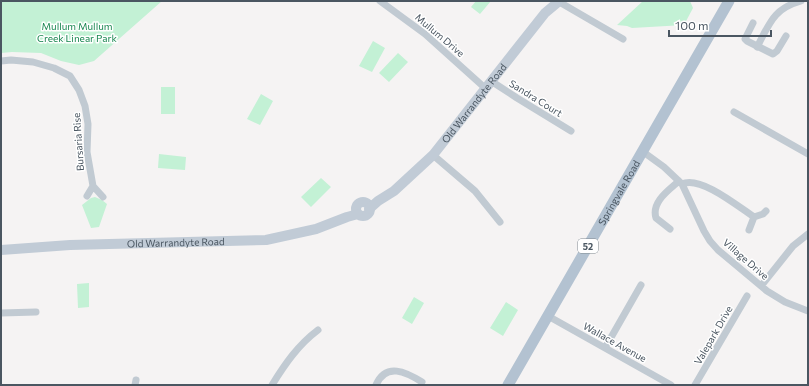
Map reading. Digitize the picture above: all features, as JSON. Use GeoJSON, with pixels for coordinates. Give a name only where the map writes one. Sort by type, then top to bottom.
{"type":"FeatureCollection","features":[{"type":"Feature","properties":{"kind":"main road","name":"Springvale Road"},"geometry":{"type":"LineString","coordinates":[[508,385],[729,1]]}},
{"type":"Feature","properties":{"kind":"main road","name":"Old Warrandyte Road"},"geometry":{"type":"LineString","coordinates":[[1,250],[70,245],[266,240],[316,229],[347,217],[357,211],[360,203],[368,206],[394,191],[433,155],[545,13],[558,2]]}},
{"type":"Feature","properties":{"kind":"street","name":"Mullum Drive"},"geometry":{"type":"LineString","coordinates":[[380,1],[425,34],[488,84]]}},
{"type":"Feature","properties":{"kind":"street"},"geometry":{"type":"LineString","coordinates":[[757,46],[776,13],[790,3],[801,1]]}},
{"type":"Feature","properties":{"kind":"street"},"geometry":{"type":"LineString","coordinates":[[558,2],[572,8],[623,39]]}},
{"type":"Feature","properties":{"kind":"street"},"geometry":{"type":"LineString","coordinates":[[753,23],[745,39],[773,54],[777,51],[786,36]]}},
{"type":"Feature","properties":{"kind":"street","name":"Bursaria Rise"},"geometry":{"type":"LineString","coordinates":[[1,61],[11,60],[33,62],[54,68],[70,76],[79,90],[85,106],[88,124],[87,152],[93,186]]}},
{"type":"Feature","properties":{"kind":"street","name":"Sandra Court"},"geometry":{"type":"LineString","coordinates":[[488,84],[517,98],[571,131]]}},
{"type":"Feature","properties":{"kind":"street"},"geometry":{"type":"LineString","coordinates":[[734,112],[808,154]]}},
{"type":"Feature","properties":{"kind":"street","name":"Village Drive"},"geometry":{"type":"LineString","coordinates":[[642,151],[664,167],[680,182],[710,241],[761,286],[785,302],[808,311]]}},
{"type":"Feature","properties":{"kind":"street"},"geometry":{"type":"LineString","coordinates":[[433,155],[475,191],[500,222]]}},
{"type":"Feature","properties":{"kind":"street"},"geometry":{"type":"LineString","coordinates":[[670,229],[656,218],[655,208],[664,195],[680,182],[694,182],[705,186],[754,218]]}},
{"type":"Feature","properties":{"kind":"street"},"geometry":{"type":"LineString","coordinates":[[87,196],[93,186],[103,197]]}},
{"type":"Feature","properties":{"kind":"street"},"geometry":{"type":"LineString","coordinates":[[749,230],[754,218],[766,211]]}},
{"type":"Feature","properties":{"kind":"street"},"geometry":{"type":"LineString","coordinates":[[761,286],[794,246],[808,234]]}},
{"type":"Feature","properties":{"kind":"street"},"geometry":{"type":"LineString","coordinates":[[605,348],[641,285]]}},
{"type":"Feature","properties":{"kind":"street","name":"Valepark Drive"},"geometry":{"type":"LineString","coordinates":[[695,385],[747,296]]}},
{"type":"Feature","properties":{"kind":"street"},"geometry":{"type":"LineString","coordinates":[[1,313],[36,312]]}},
{"type":"Feature","properties":{"kind":"street","name":"Wallace Avenue"},"geometry":{"type":"LineString","coordinates":[[548,316],[671,385]]}},
{"type":"Feature","properties":{"kind":"street"},"geometry":{"type":"LineString","coordinates":[[272,385],[294,352],[307,338],[318,330]]}},
{"type":"Feature","properties":{"kind":"street"},"geometry":{"type":"LineString","coordinates":[[376,385],[386,372],[397,370],[409,374],[422,382]]}},
{"type":"Feature","properties":{"kind":"green space","name":"Mullum Mullum Creek Linear Park"},"geometry":{"type":"Polygon","coordinates":[[[1,1],[162,1],[94,61],[79,65],[61,61],[41,53],[1,53],[1,1]]]}},
{"type":"Feature","properties":{"kind":"green space"},"geometry":{"type":"Polygon","coordinates":[[[476,1],[491,1],[480,14],[471,7],[476,1]]]}},
{"type":"Feature","properties":{"kind":"green space"},"geometry":{"type":"Polygon","coordinates":[[[643,1],[690,1],[693,8],[684,25],[632,28],[617,25],[643,1]]]}},
{"type":"Feature","properties":{"kind":"green space"},"geometry":{"type":"Polygon","coordinates":[[[373,41],[385,48],[372,72],[359,66],[373,41]]]}},
{"type":"Feature","properties":{"kind":"green space"},"geometry":{"type":"Polygon","coordinates":[[[398,53],[408,62],[389,82],[379,73],[398,53]]]}},
{"type":"Feature","properties":{"kind":"green space"},"geometry":{"type":"Polygon","coordinates":[[[161,87],[175,87],[175,114],[161,114],[161,87]]]}},
{"type":"Feature","properties":{"kind":"green space"},"geometry":{"type":"Polygon","coordinates":[[[261,94],[273,101],[260,125],[247,119],[261,94]]]}},
{"type":"Feature","properties":{"kind":"green space"},"geometry":{"type":"Polygon","coordinates":[[[159,154],[186,157],[185,170],[158,168],[159,154]]]}},
{"type":"Feature","properties":{"kind":"green space"},"geometry":{"type":"Polygon","coordinates":[[[321,178],[331,187],[311,207],[301,197],[321,178]]]}},
{"type":"Feature","properties":{"kind":"green space"},"geometry":{"type":"Polygon","coordinates":[[[95,197],[107,204],[99,227],[91,228],[82,205],[91,198],[95,197]]]}},
{"type":"Feature","properties":{"kind":"green space"},"geometry":{"type":"Polygon","coordinates":[[[89,283],[89,307],[78,308],[77,284],[89,283]]]}},
{"type":"Feature","properties":{"kind":"green space"},"geometry":{"type":"Polygon","coordinates":[[[414,297],[424,303],[412,324],[402,318],[414,297]]]}},
{"type":"Feature","properties":{"kind":"green space"},"geometry":{"type":"Polygon","coordinates":[[[506,302],[518,310],[503,336],[490,328],[506,302]]]}}]}
